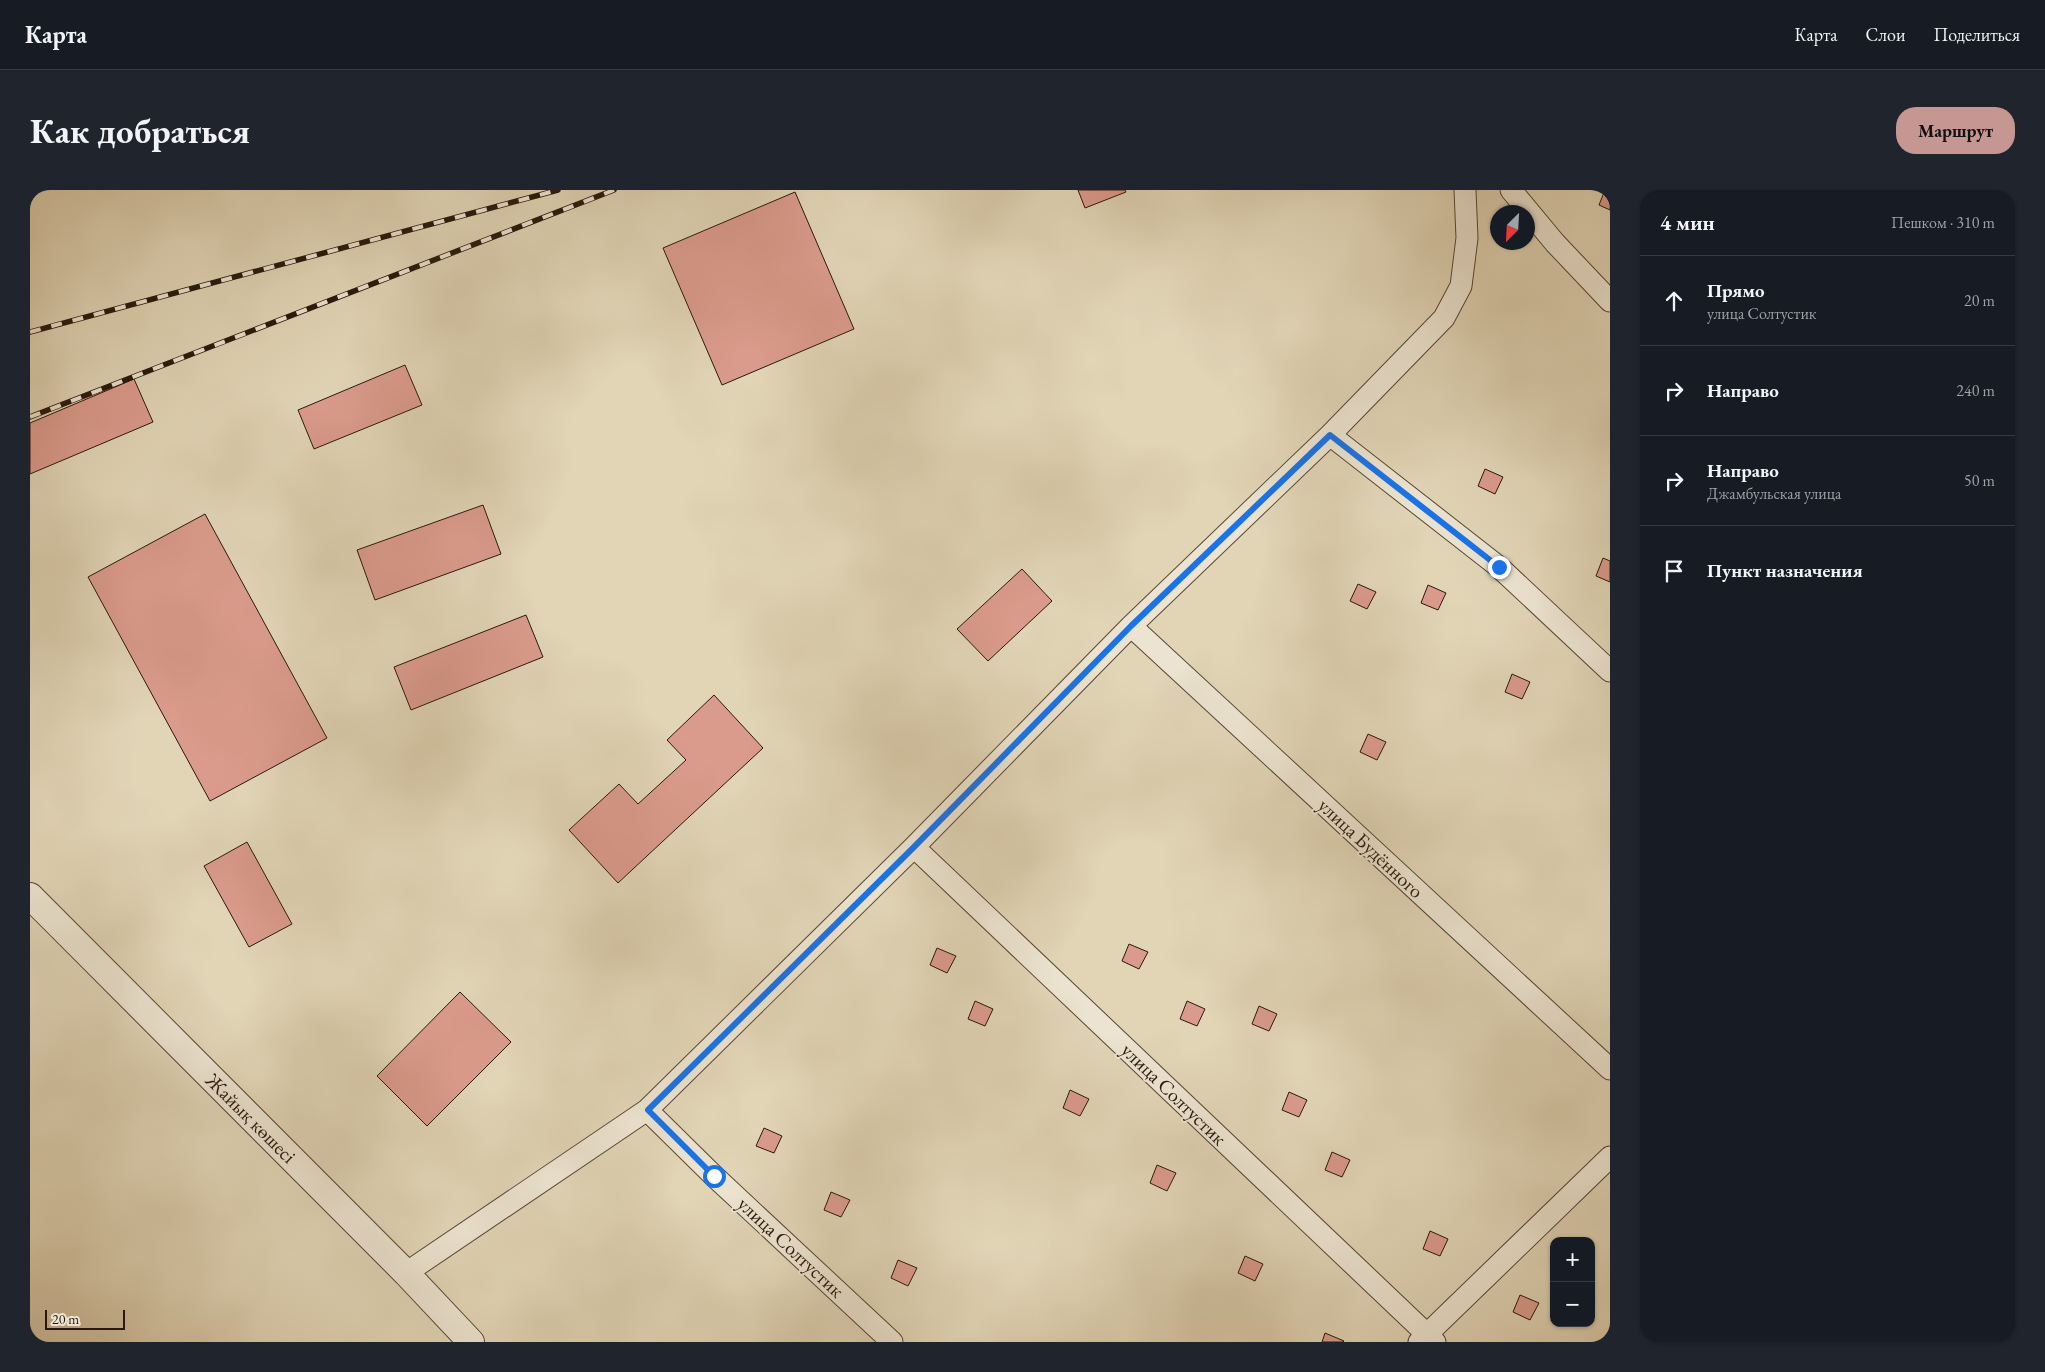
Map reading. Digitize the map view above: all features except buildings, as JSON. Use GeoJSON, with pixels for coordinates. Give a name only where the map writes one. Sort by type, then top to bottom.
{"type":"FeatureCollection","features":[{"type":"Feature","properties":{"kind":"street"},"geometry":{"type":"LineString","coordinates":[[406,1273],[648,1110],[914,847],[1131,626],[1330,435],[1444,318],[1461,286],[1467,238],[1464,190]]}},
{"type":"Feature","properties":{"kind":"street"},"geometry":{"type":"LineString","coordinates":[[1511,190],[1555,243],[1610,300]]}},
{"type":"Feature","properties":{"kind":"street"},"geometry":{"type":"LineString","coordinates":[[1330,435],[1499,567],[1610,671]]}},
{"type":"Feature","properties":{"kind":"street","name":"улица Будённого"},"geometry":{"type":"LineString","coordinates":[[1131,626],[1610,1069]]}},
{"type":"Feature","properties":{"kind":"street","name":"улица Солтустик"},"geometry":{"type":"LineString","coordinates":[[914,847],[1427,1339]]}},
{"type":"Feature","properties":{"kind":"street","name":"Жайық көшесі"},"geometry":{"type":"LineString","coordinates":[[30,896],[406,1273],[471,1342]]}},
{"type":"Feature","properties":{"kind":"street","name":"улица Солтустик"},"geometry":{"type":"LineString","coordinates":[[648,1110],[714,1176],[892,1342]]}},
{"type":"Feature","properties":{"kind":"street"},"geometry":{"type":"LineString","coordinates":[[1427,1339],[1610,1156]]}},
{"type":"Feature","properties":{"kind":"railway"},"geometry":{"type":"LineString","coordinates":[[30,332],[558,190]]}},
{"type":"Feature","properties":{"kind":"railway"},"geometry":{"type":"LineString","coordinates":[[30,417],[614,190]]}},
{"type":"Feature","properties":{"kind":"route"},"geometry":{"type":"LineString","coordinates":[[714,1176],[648,1110],[914,847],[1131,626],[1330,435],[1499,567]]}}]}
